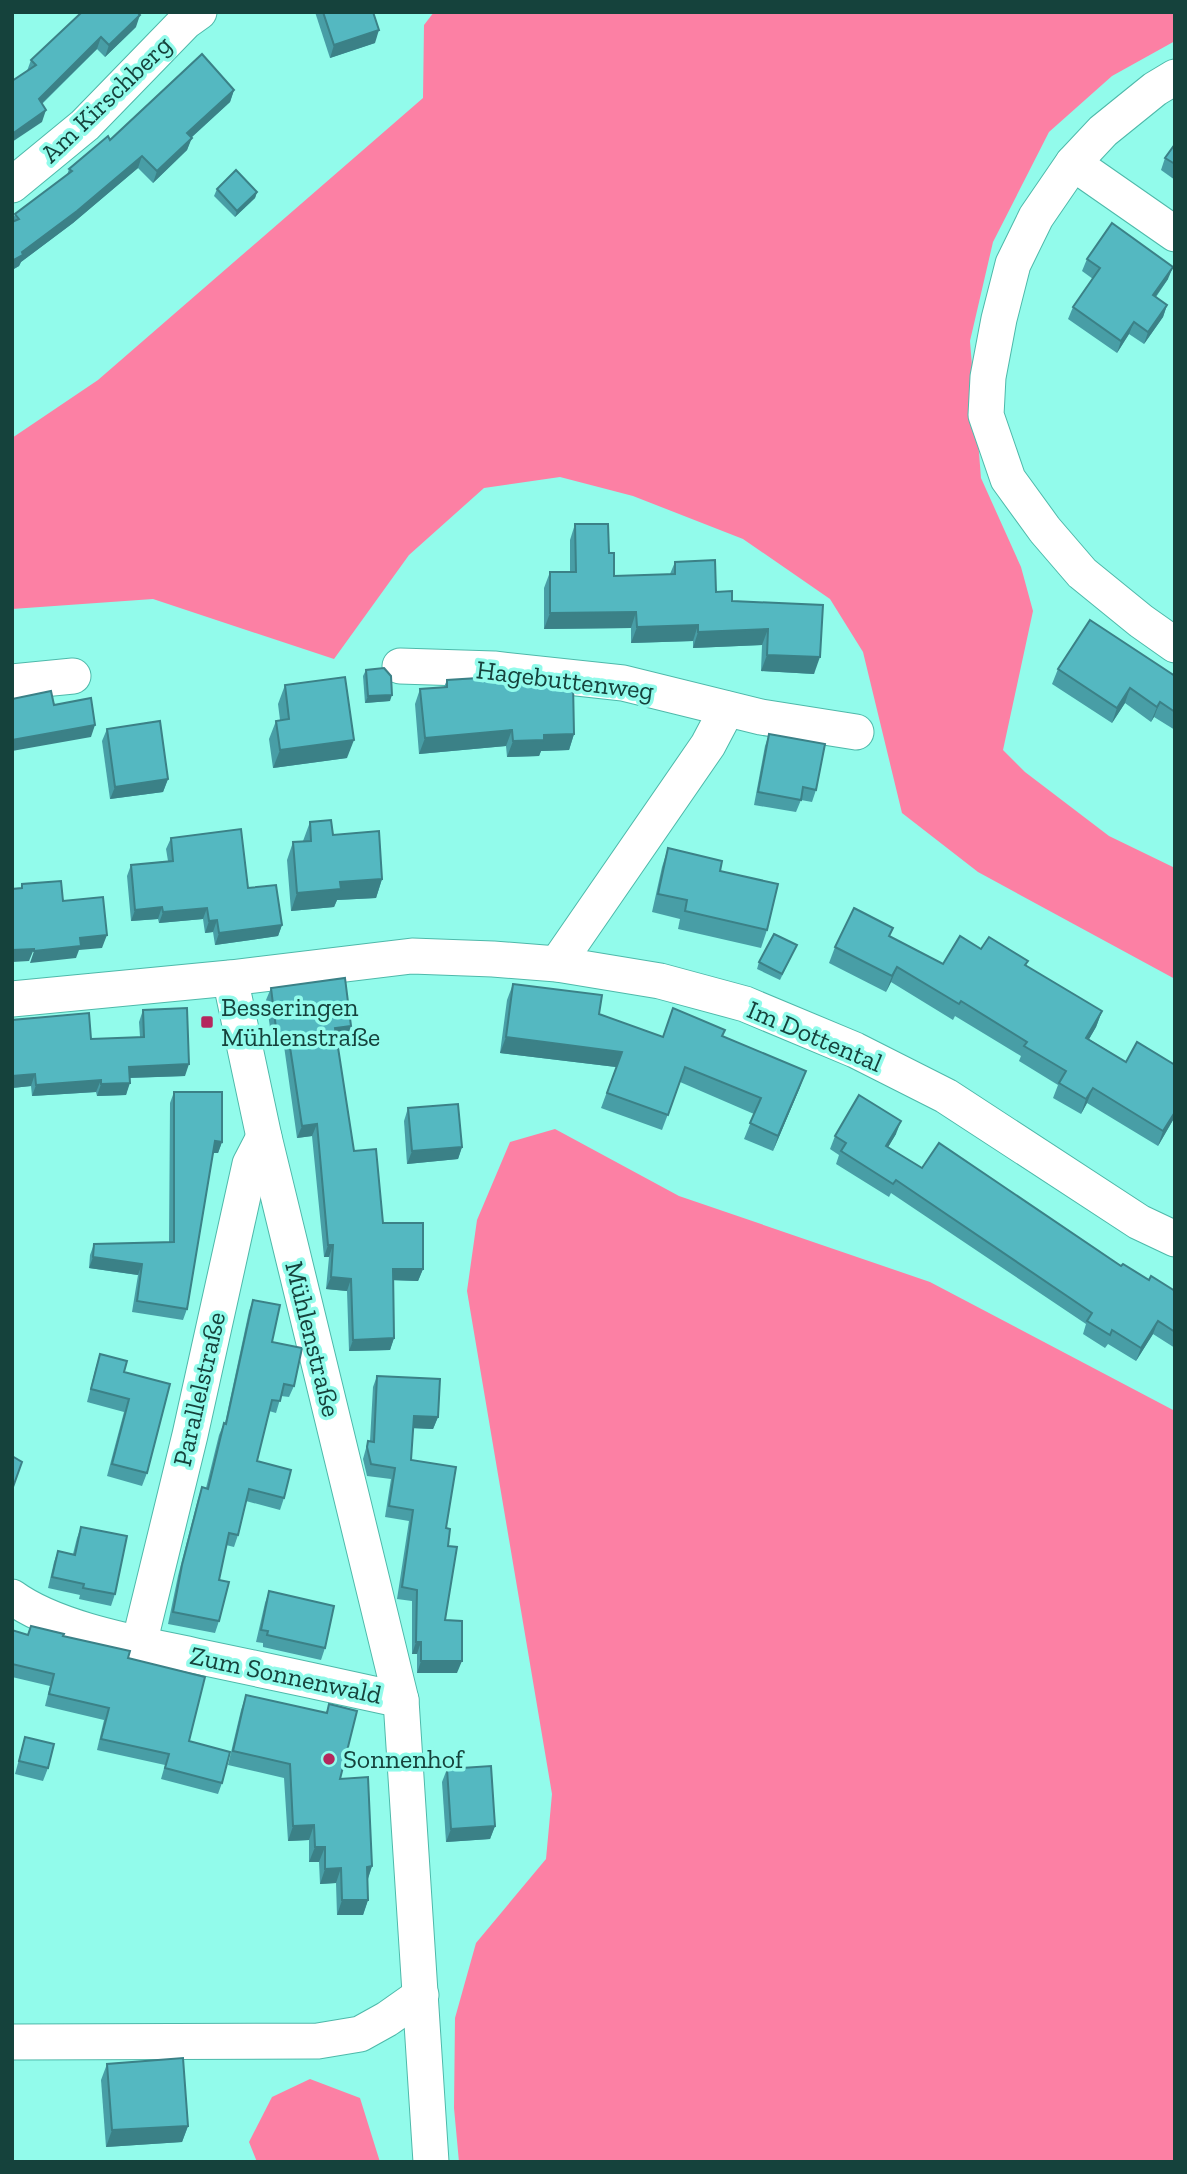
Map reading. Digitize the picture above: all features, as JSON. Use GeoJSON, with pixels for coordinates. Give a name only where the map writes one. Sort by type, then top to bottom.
{"type":"FeatureCollection","features":[{"type":"Feature","properties":{"kind":"street","name":"Am Kirschberg"},"geometry":{"type":"LineString","coordinates":[[12,185],[85,125],[185,22],[199,12]]}},
{"type":"Feature","properties":{"kind":"street"},"geometry":{"type":"LineString","coordinates":[[1175,77],[1155,89],[1103,131],[1073,163],[1036,217],[1013,264],[999,319],[988,377],[986,415],[1008,479],[1045,530],[1082,573],[1175,645]]}},
{"type":"Feature","properties":{"kind":"street"},"geometry":{"type":"LineString","coordinates":[[1073,163],[1175,234]]}},
{"type":"Feature","properties":{"kind":"street","name":"Hagebuttenweg"},"geometry":{"type":"LineString","coordinates":[[400,666],[494,669],[610,681],[761,717],[856,732]]}},
{"type":"Feature","properties":{"kind":"street"},"geometry":{"type":"LineString","coordinates":[[12,682],[73,676]]}},
{"type":"Feature","properties":{"kind":"street"},"geometry":{"type":"LineString","coordinates":[[557,964],[708,745],[727,709]]}},
{"type":"Feature","properties":{"kind":"street","name":"Im Dottental"},"geometry":{"type":"LineString","coordinates":[[230,978],[412,956],[493,959],[557,964],[660,981],[745,1004],[855,1050],[946,1096],[1139,1222],[1175,1239]]}},
{"type":"Feature","properties":{"kind":"street"},"geometry":{"type":"LineString","coordinates":[[12,999],[230,978]]}},
{"type":"Feature","properties":{"kind":"street","name":"Mühlenstraße"},"geometry":{"type":"LineString","coordinates":[[230,978],[264,1137],[401,1700]]}},
{"type":"Feature","properties":{"kind":"street","name":"Parallelstraße"},"geometry":{"type":"LineString","coordinates":[[139,1644],[190,1435],[250,1164],[264,1137]]}},
{"type":"Feature","properties":{"kind":"street","name":"Zum Sonnenwald"},"geometry":{"type":"LineString","coordinates":[[12,1597],[42,1615],[93,1632],[401,1700],[431,2162]]}},
{"type":"Feature","properties":{"kind":"street"},"geometry":{"type":"LineString","coordinates":[[12,2042],[318,2041],[360,2034],[387,2020],[421,1995]]}},
{"type":"Feature","properties":{"kind":"shaded area"},"geometry":{"type":"Polygon","coordinates":[[[434,12],[1175,12],[1175,41],[1112,76],[1049,132],[993,242],[970,341],[981,478],[1021,567],[1033,611],[1003,750],[1025,772],[1109,836],[1175,868],[1175,979],[978,872],[902,813],[863,652],[830,599],[743,539],[633,496],[560,477],[484,488],[409,555],[334,659],[153,599],[12,609],[12,438],[98,380],[423,98],[424,25],[434,12]]]}},
{"type":"Feature","properties":{"kind":"shaded area"},"geometry":{"type":"Polygon","coordinates":[[[555,1129],[679,1196],[930,1282],[1175,1411],[1175,2162],[459,2162],[454,2108],[455,2018],[476,1943],[546,1859],[552,1794],[467,1291],[477,1220],[510,1142],[555,1129]]]}},
{"type":"Feature","properties":{"kind":"shaded area"},"geometry":{"type":"Polygon","coordinates":[[[310,2079],[360,2098],[380,2162],[257,2162],[249,2142],[272,2097],[310,2079]]]}},
{"type":"Feature","properties":{"kind":"building"},"geometry":{"type":"Polygon","coordinates":[[[82,12],[137,12],[140,15],[109,45],[101,37],[39,99],[46,110],[12,134],[12,81],[36,65],[31,60],[82,12]]]}},
{"type":"Feature","properties":{"kind":"building"},"geometry":{"type":"Polygon","coordinates":[[[323,12],[373,12],[379,30],[334,45],[323,12]]]}},
{"type":"Feature","properties":{"kind":"building"},"geometry":{"type":"Polygon","coordinates":[[[202,54],[234,90],[187,133],[192,138],[157,171],[142,156],[77,211],[22,252],[23,255],[12,261],[12,222],[19,219],[15,214],[72,171],[69,169],[108,136],[110,140],[202,54]]]}},
{"type":"Feature","properties":{"kind":"building"},"geometry":{"type":"Polygon","coordinates":[[[1175,144],[1175,164],[1165,158],[1175,144]]]}},
{"type":"Feature","properties":{"kind":"building"},"geometry":{"type":"Polygon","coordinates":[[[236,170],[257,192],[237,211],[217,189],[236,170]]]}},
{"type":"Feature","properties":{"kind":"building"},"geometry":{"type":"Polygon","coordinates":[[[1112,223],[1173,267],[1153,295],[1167,305],[1148,332],[1134,322],[1121,341],[1073,307],[1100,268],[1087,259],[1112,223]]]}},
{"type":"Feature","properties":{"kind":"building"},"geometry":{"type":"Polygon","coordinates":[[[575,524],[608,524],[609,553],[614,553],[614,576],[675,574],[675,562],[715,560],[716,592],[732,591],[732,601],[823,605],[820,657],[767,655],[768,629],[698,632],[698,625],[637,627],[636,612],[550,613],[550,572],[576,572],[575,524]]]}},
{"type":"Feature","properties":{"kind":"building"},"geometry":{"type":"Polygon","coordinates":[[[1090,620],[1175,676],[1175,712],[1160,702],[1157,707],[1130,688],[1117,708],[1058,669],[1090,620]]]}},
{"type":"Feature","properties":{"kind":"building"},"geometry":{"type":"Polygon","coordinates":[[[384,668],[391,676],[392,695],[368,696],[366,670],[384,668]]]}},
{"type":"Feature","properties":{"kind":"building"},"geometry":{"type":"Polygon","coordinates":[[[511,676],[511,685],[573,683],[574,734],[544,735],[544,740],[513,741],[512,730],[425,738],[420,689],[447,687],[447,680],[511,676]]]}},
{"type":"Feature","properties":{"kind":"building"},"geometry":{"type":"Polygon","coordinates":[[[345,677],[354,740],[280,750],[276,721],[289,719],[285,685],[345,677]]]}},
{"type":"Feature","properties":{"kind":"building"},"geometry":{"type":"Polygon","coordinates":[[[51,691],[54,705],[91,698],[95,725],[12,740],[12,699],[51,691]]]}},
{"type":"Feature","properties":{"kind":"building"},"geometry":{"type":"Polygon","coordinates":[[[160,721],[168,779],[115,787],[107,729],[160,721]]]}},
{"type":"Feature","properties":{"kind":"building"},"geometry":{"type":"Polygon","coordinates":[[[769,734],[825,744],[816,790],[803,787],[801,800],[758,792],[769,734]]]}},
{"type":"Feature","properties":{"kind":"building"},"geometry":{"type":"Polygon","coordinates":[[[331,820],[333,835],[379,831],[382,879],[340,882],[341,889],[297,893],[293,842],[311,841],[310,822],[331,820]]]}},
{"type":"Feature","properties":{"kind":"building"},"geometry":{"type":"Polygon","coordinates":[[[241,829],[248,888],[276,885],[282,925],[219,933],[217,920],[209,921],[207,908],[163,912],[162,907],[135,910],[131,865],[173,861],[171,838],[241,829]]]}},
{"type":"Feature","properties":{"kind":"building"},"geometry":{"type":"Polygon","coordinates":[[[668,848],[722,861],[720,871],[778,884],[767,930],[685,911],[687,900],[658,894],[668,848]]]}},
{"type":"Feature","properties":{"kind":"building"},"geometry":{"type":"Polygon","coordinates":[[[61,881],[63,901],[103,897],[107,935],[80,938],[81,946],[34,951],[12,950],[12,889],[22,888],[22,884],[61,881]]]}},
{"type":"Feature","properties":{"kind":"building"},"geometry":{"type":"Polygon","coordinates":[[[854,908],[893,928],[889,936],[943,964],[960,936],[981,949],[989,937],[1028,961],[1025,965],[1102,1011],[1086,1038],[1126,1062],[1137,1042],[1175,1065],[1175,1112],[1163,1131],[1093,1088],[1086,1099],[1059,1083],[1066,1071],[1024,1046],[1027,1042],[961,1001],[959,1004],[897,967],[892,976],[835,947],[854,908]]]}},
{"type":"Feature","properties":{"kind":"building"},"geometry":{"type":"Polygon","coordinates":[[[774,934],[797,945],[782,974],[759,962],[774,934]]]}},
{"type":"Feature","properties":{"kind":"building"},"geometry":{"type":"Polygon","coordinates":[[[345,978],[351,1026],[335,1028],[354,1151],[376,1149],[383,1223],[423,1223],[423,1269],[393,1269],[394,1338],[353,1340],[351,1279],[331,1277],[333,1245],[328,1245],[317,1124],[302,1126],[288,1034],[277,1036],[271,988],[345,978]]]}},
{"type":"Feature","properties":{"kind":"building"},"geometry":{"type":"Polygon","coordinates":[[[513,984],[602,995],[599,1014],[663,1037],[673,1008],[725,1030],[722,1036],[806,1071],[778,1136],[750,1123],[761,1098],[685,1067],[668,1115],[607,1093],[622,1052],[506,1037],[513,984]]]}},
{"type":"Feature","properties":{"kind":"building"},"geometry":{"type":"Polygon","coordinates":[[[187,1008],[189,1064],[129,1067],[130,1083],[101,1084],[101,1080],[36,1085],[35,1074],[12,1076],[12,1020],[89,1013],[91,1039],[144,1037],[143,1010],[187,1008]]]}},
{"type":"Feature","properties":{"kind":"building"},"geometry":{"type":"Polygon","coordinates":[[[174,1092],[222,1092],[222,1142],[215,1141],[187,1309],[137,1301],[142,1264],[93,1257],[94,1244],[174,1242],[174,1092]]]}},
{"type":"Feature","properties":{"kind":"building"},"geometry":{"type":"Polygon","coordinates":[[[859,1095],[901,1121],[886,1146],[922,1168],[939,1143],[1121,1266],[1123,1264],[1149,1280],[1151,1276],[1175,1291],[1175,1332],[1158,1321],[1141,1348],[1112,1330],[1110,1335],[1087,1321],[1092,1313],[896,1180],[893,1184],[841,1151],[846,1143],[835,1136],[859,1095]]]}},
{"type":"Feature","properties":{"kind":"building"},"geometry":{"type":"Polygon","coordinates":[[[458,1104],[462,1147],[412,1151],[408,1108],[458,1104]]]}},
{"type":"Feature","properties":{"kind":"building"},"geometry":{"type":"Polygon","coordinates":[[[253,1300],[280,1305],[272,1342],[302,1348],[294,1386],[284,1384],[280,1401],[272,1400],[257,1461],[291,1470],[284,1498],[249,1489],[238,1535],[229,1533],[219,1580],[229,1582],[219,1621],[173,1612],[202,1487],[208,1489],[224,1423],[226,1424],[253,1300]]]}},
{"type":"Feature","properties":{"kind":"building"},"geometry":{"type":"Polygon","coordinates":[[[100,1354],[127,1361],[124,1372],[170,1384],[147,1473],[112,1464],[129,1399],[91,1389],[100,1354]]]}},
{"type":"Feature","properties":{"kind":"building"},"geometry":{"type":"Polygon","coordinates":[[[377,1376],[440,1379],[438,1417],[414,1416],[411,1460],[456,1467],[446,1528],[450,1529],[448,1546],[457,1547],[445,1620],[462,1621],[462,1661],[421,1661],[421,1642],[416,1642],[417,1590],[402,1587],[413,1510],[389,1506],[395,1468],[371,1464],[367,1447],[368,1441],[374,1442],[377,1376]]]}},
{"type":"Feature","properties":{"kind":"building"},"geometry":{"type":"Polygon","coordinates":[[[12,1456],[22,1462],[13,1487],[12,1486],[12,1456]]]}},
{"type":"Feature","properties":{"kind":"building"},"geometry":{"type":"Polygon","coordinates":[[[81,1527],[127,1536],[115,1594],[83,1588],[84,1584],[52,1577],[58,1551],[75,1555],[81,1527]]]}},
{"type":"Feature","properties":{"kind":"building"},"geometry":{"type":"Polygon","coordinates":[[[269,1591],[334,1606],[325,1648],[267,1635],[268,1631],[261,1630],[269,1591]]]}},
{"type":"Feature","properties":{"kind":"building"},"geometry":{"type":"Polygon","coordinates":[[[31,1626],[130,1651],[128,1658],[205,1677],[189,1741],[230,1752],[222,1783],[165,1768],[169,1754],[101,1739],[109,1708],[49,1694],[54,1674],[12,1664],[12,1630],[28,1635],[31,1626]]]}},
{"type":"Feature","properties":{"kind":"building"},"geometry":{"type":"Polygon","coordinates":[[[246,1695],[327,1713],[329,1704],[357,1711],[340,1779],[368,1777],[372,1866],[367,1867],[368,1900],[342,1900],[341,1868],[325,1869],[325,1847],[315,1847],[314,1825],[293,1826],[290,1764],[233,1751],[246,1695]]]}},
{"type":"Feature","properties":{"kind":"building"},"geometry":{"type":"Polygon","coordinates":[[[25,1737],[54,1744],[48,1768],[19,1761],[25,1737]]]}},
{"type":"Feature","properties":{"kind":"building"},"geometry":{"type":"Polygon","coordinates":[[[491,1766],[495,1826],[451,1829],[447,1769],[491,1766]]]}},
{"type":"Feature","properties":{"kind":"building"},"geometry":{"type":"Polygon","coordinates":[[[183,2058],[188,2126],[112,2130],[107,2064],[183,2058]]]}},
{"type":"Feature","properties":{"kind":"place","name":"Besseringen Mühlenstraße"},"geometry":{"type":"Point","coordinates":[207,1022]}},
{"type":"Feature","properties":{"kind":"place","name":"Sonnenhof"},"geometry":{"type":"Point","coordinates":[329,1759]}}]}
